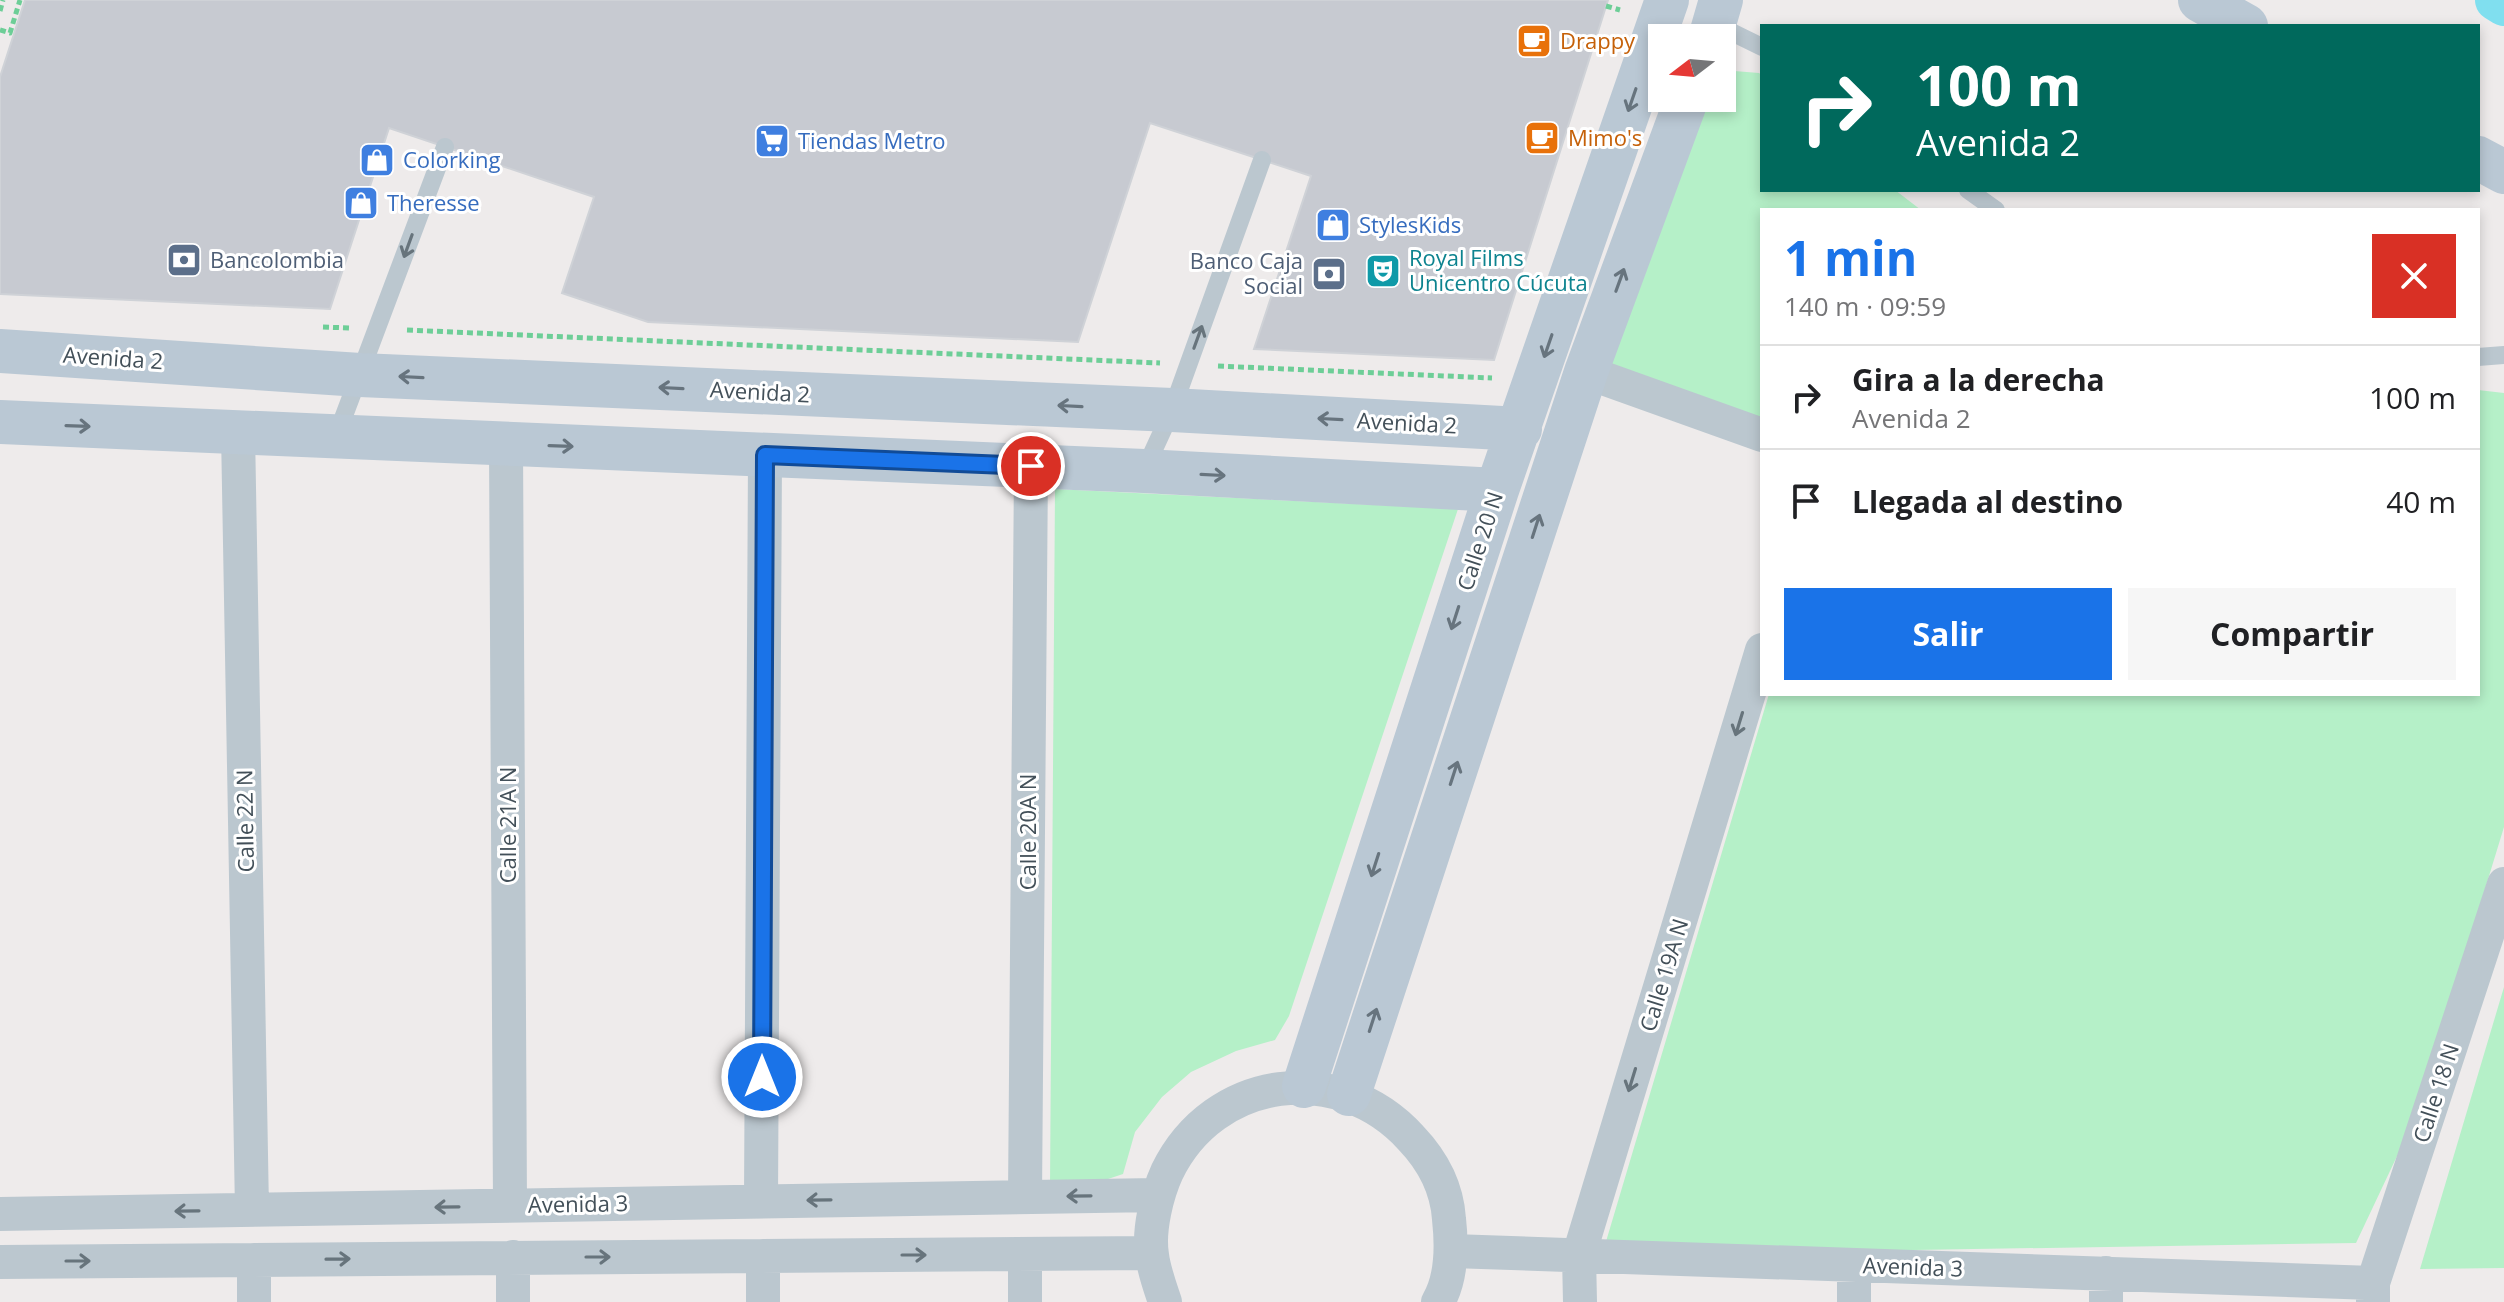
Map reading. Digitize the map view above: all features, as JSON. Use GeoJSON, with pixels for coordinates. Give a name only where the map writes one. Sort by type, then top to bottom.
{"type":"FeatureCollection","features":[{"type":"Feature","properties":{"kind":"street","name":"Calle 20 N"},"geometry":{"type":"LineString","coordinates":[[1304,1086],[1497,490],[1667,0]]}},
{"type":"Feature","properties":{"kind":"street"},"geometry":{"type":"LineString","coordinates":[[2200,0],[2242,24]]}},
{"type":"Feature","properties":{"kind":"street"},"geometry":{"type":"LineString","coordinates":[[1349,1094],[1586,372],[1682,112]]}},
{"type":"Feature","properties":{"kind":"street"},"geometry":{"type":"LineString","coordinates":[[2480,159],[2504,172]]}},
{"type":"Feature","properties":{"kind":"street","name":"Avenida 2"},"geometry":{"type":"LineString","coordinates":[[0,351],[360,375],[1172,410],[1520,429]]}},
{"type":"Feature","properties":{"kind":"street"},"geometry":{"type":"LineString","coordinates":[[1586,372],[1760,434]]}},
{"type":"Feature","properties":{"kind":"street"},"geometry":{"type":"LineString","coordinates":[[0,422],[1144,471],[1497,490]]}},
{"type":"Feature","properties":{"kind":"street","name":"Calle 22 N"},"geometry":{"type":"LineString","coordinates":[[238,432],[252,1210]]}},
{"type":"Feature","properties":{"kind":"street","name":"Calle 21A N"},"geometry":{"type":"LineString","coordinates":[[506,444],[510,1205]]}},
{"type":"Feature","properties":{"kind":"street"},"geometry":{"type":"LineString","coordinates":[[761,1201],[765,455]]}},
{"type":"Feature","properties":{"kind":"street","name":"Calle 20A N"},"geometry":{"type":"LineString","coordinates":[[1025,1197],[1031,466]]}},
{"type":"Feature","properties":{"kind":"street","name":"Calle 19A N"},"geometry":{"type":"LineString","coordinates":[[1580,1302],[1579,1255],[1760,657]]}},
{"type":"Feature","properties":{"kind":"street","name":"Calle 18 N"},"geometry":{"type":"LineString","coordinates":[[2373,1292],[2504,884]]}},
{"type":"Feature","properties":{"kind":"street"},"geometry":{"type":"LineString","coordinates":[[1165,1302],[1151,1253],[1157,1195],[1178,1151],[1212,1115],[1255,1093],[1304,1086],[1349,1094],[1393,1118],[1427,1155],[1448,1201],[1452,1251],[1438,1302]]}},
{"type":"Feature","properties":{"kind":"street","name":"Avenida 3"},"geometry":{"type":"LineString","coordinates":[[0,1214],[1157,1195]]}},
{"type":"Feature","properties":{"kind":"street","name":"Avenida 3"},"geometry":{"type":"LineString","coordinates":[[1452,1251],[1854,1265],[2106,1288],[2373,1292]]}},
{"type":"Feature","properties":{"kind":"street"},"geometry":{"type":"LineString","coordinates":[[0,1262],[1151,1253]]}},
{"type":"Feature","properties":{"kind":"street"},"geometry":{"type":"LineString","coordinates":[[1025,1254],[1025,1302]]}},
{"type":"Feature","properties":{"kind":"street"},"geometry":{"type":"LineString","coordinates":[[763,1256],[763,1302]]}},
{"type":"Feature","properties":{"kind":"street"},"geometry":{"type":"LineString","coordinates":[[513,1257],[513,1302]]}},
{"type":"Feature","properties":{"kind":"street"},"geometry":{"type":"LineString","coordinates":[[254,1260],[254,1302]]}},
{"type":"Feature","properties":{"kind":"street"},"geometry":{"type":"LineString","coordinates":[[1854,1265],[1854,1302]]}},
{"type":"Feature","properties":{"kind":"lane"},"geometry":{"type":"LineString","coordinates":[[1715,21],[1760,46]]}},
{"type":"Feature","properties":{"kind":"lane"},"geometry":{"type":"LineString","coordinates":[[336,437],[445,147]]}},
{"type":"Feature","properties":{"kind":"lane"},"geometry":{"type":"LineString","coordinates":[[1144,471],[1172,410],[1262,160]]}},
{"type":"Feature","properties":{"kind":"lane"},"geometry":{"type":"LineString","coordinates":[[1971,192],[1993,208]]}},
{"type":"Feature","properties":{"kind":"lane"},"geometry":{"type":"LineString","coordinates":[[2480,357],[2504,355]]}},
{"type":"Feature","properties":{"kind":"path"},"geometry":{"type":"LineString","coordinates":[[0,11],[3,0]]}},
{"type":"Feature","properties":{"kind":"path"},"geometry":{"type":"LineString","coordinates":[[0,30],[10,33],[20,0]]}},
{"type":"Feature","properties":{"kind":"path"},"geometry":{"type":"LineString","coordinates":[[1606,6],[1622,10]]}},
{"type":"Feature","properties":{"kind":"path"},"geometry":{"type":"LineString","coordinates":[[314,326],[1501,378]]}},
{"type":"Feature","properties":{"kind":"green space"},"geometry":{"type":"Polygon","coordinates":[[[1736,71],[1760,74],[1760,192],[1898,192],[1918,208],[1760,208],[1760,425],[1602,369],[1682,112],[1736,112],[1736,71]]]}},
{"type":"Feature","properties":{"kind":"green space"},"geometry":{"type":"Polygon","coordinates":[[[2480,390],[2504,393],[2504,827],[2415,1118],[2356,1243],[1602,1255],[1768,696],[2480,696],[2480,390]]]}},
{"type":"Feature","properties":{"kind":"green space"},"geometry":{"type":"Polygon","coordinates":[[[1055,489],[1458,509],[1289,1016],[1275,1040],[1236,1051],[1191,1072],[1162,1097],[1135,1132],[1123,1174],[1090,1185],[1050,1186],[1055,489]]]}},
{"type":"Feature","properties":{"kind":"green space"},"geometry":{"type":"Polygon","coordinates":[[[2504,987],[2504,1268],[2420,1269],[2504,987]]]}},
{"type":"Feature","properties":{"kind":"building"},"geometry":{"type":"Polygon","coordinates":[[[25,0],[1608,0],[1494,360],[1254,349],[1311,176],[1150,123],[1078,342],[648,322],[562,293],[594,197],[389,128],[330,309],[0,294],[0,77],[25,0]]]}},
{"type":"Feature","properties":{"kind":"waterway"},"geometry":{"type":"LineString","coordinates":[[2496,0],[2504,5]]}},
{"type":"Feature","properties":{"kind":"place","name":"Drappy"},"geometry":{"type":"Point","coordinates":[1534,41]}},
{"type":"Feature","properties":{"kind":"place","name":"Mimo's"},"geometry":{"type":"Point","coordinates":[1542,138]}},
{"type":"Feature","properties":{"kind":"place","name":"Tiendas Metro"},"geometry":{"type":"Point","coordinates":[772,141]}},
{"type":"Feature","properties":{"kind":"place","name":"Colorking"},"geometry":{"type":"Point","coordinates":[377,160]}},
{"type":"Feature","properties":{"kind":"place","name":"Theresse"},"geometry":{"type":"Point","coordinates":[361,203]}},
{"type":"Feature","properties":{"kind":"place","name":"StylesKids"},"geometry":{"type":"Point","coordinates":[1333,225]}},
{"type":"Feature","properties":{"kind":"place","name":"Bancolombia"},"geometry":{"type":"Point","coordinates":[184,260]}},
{"type":"Feature","properties":{"kind":"place","name":"Royal Films Unicentro Cúcuta"},"geometry":{"type":"Point","coordinates":[1383,271]}},
{"type":"Feature","properties":{"kind":"place","name":"Banco Caja Social"},"geometry":{"type":"Point","coordinates":[1329,274]}},
{"type":"Feature","properties":{"kind":"route"},"geometry":{"type":"LineString","coordinates":[[762,1077],[765,455],[1031,466]]}}]}
